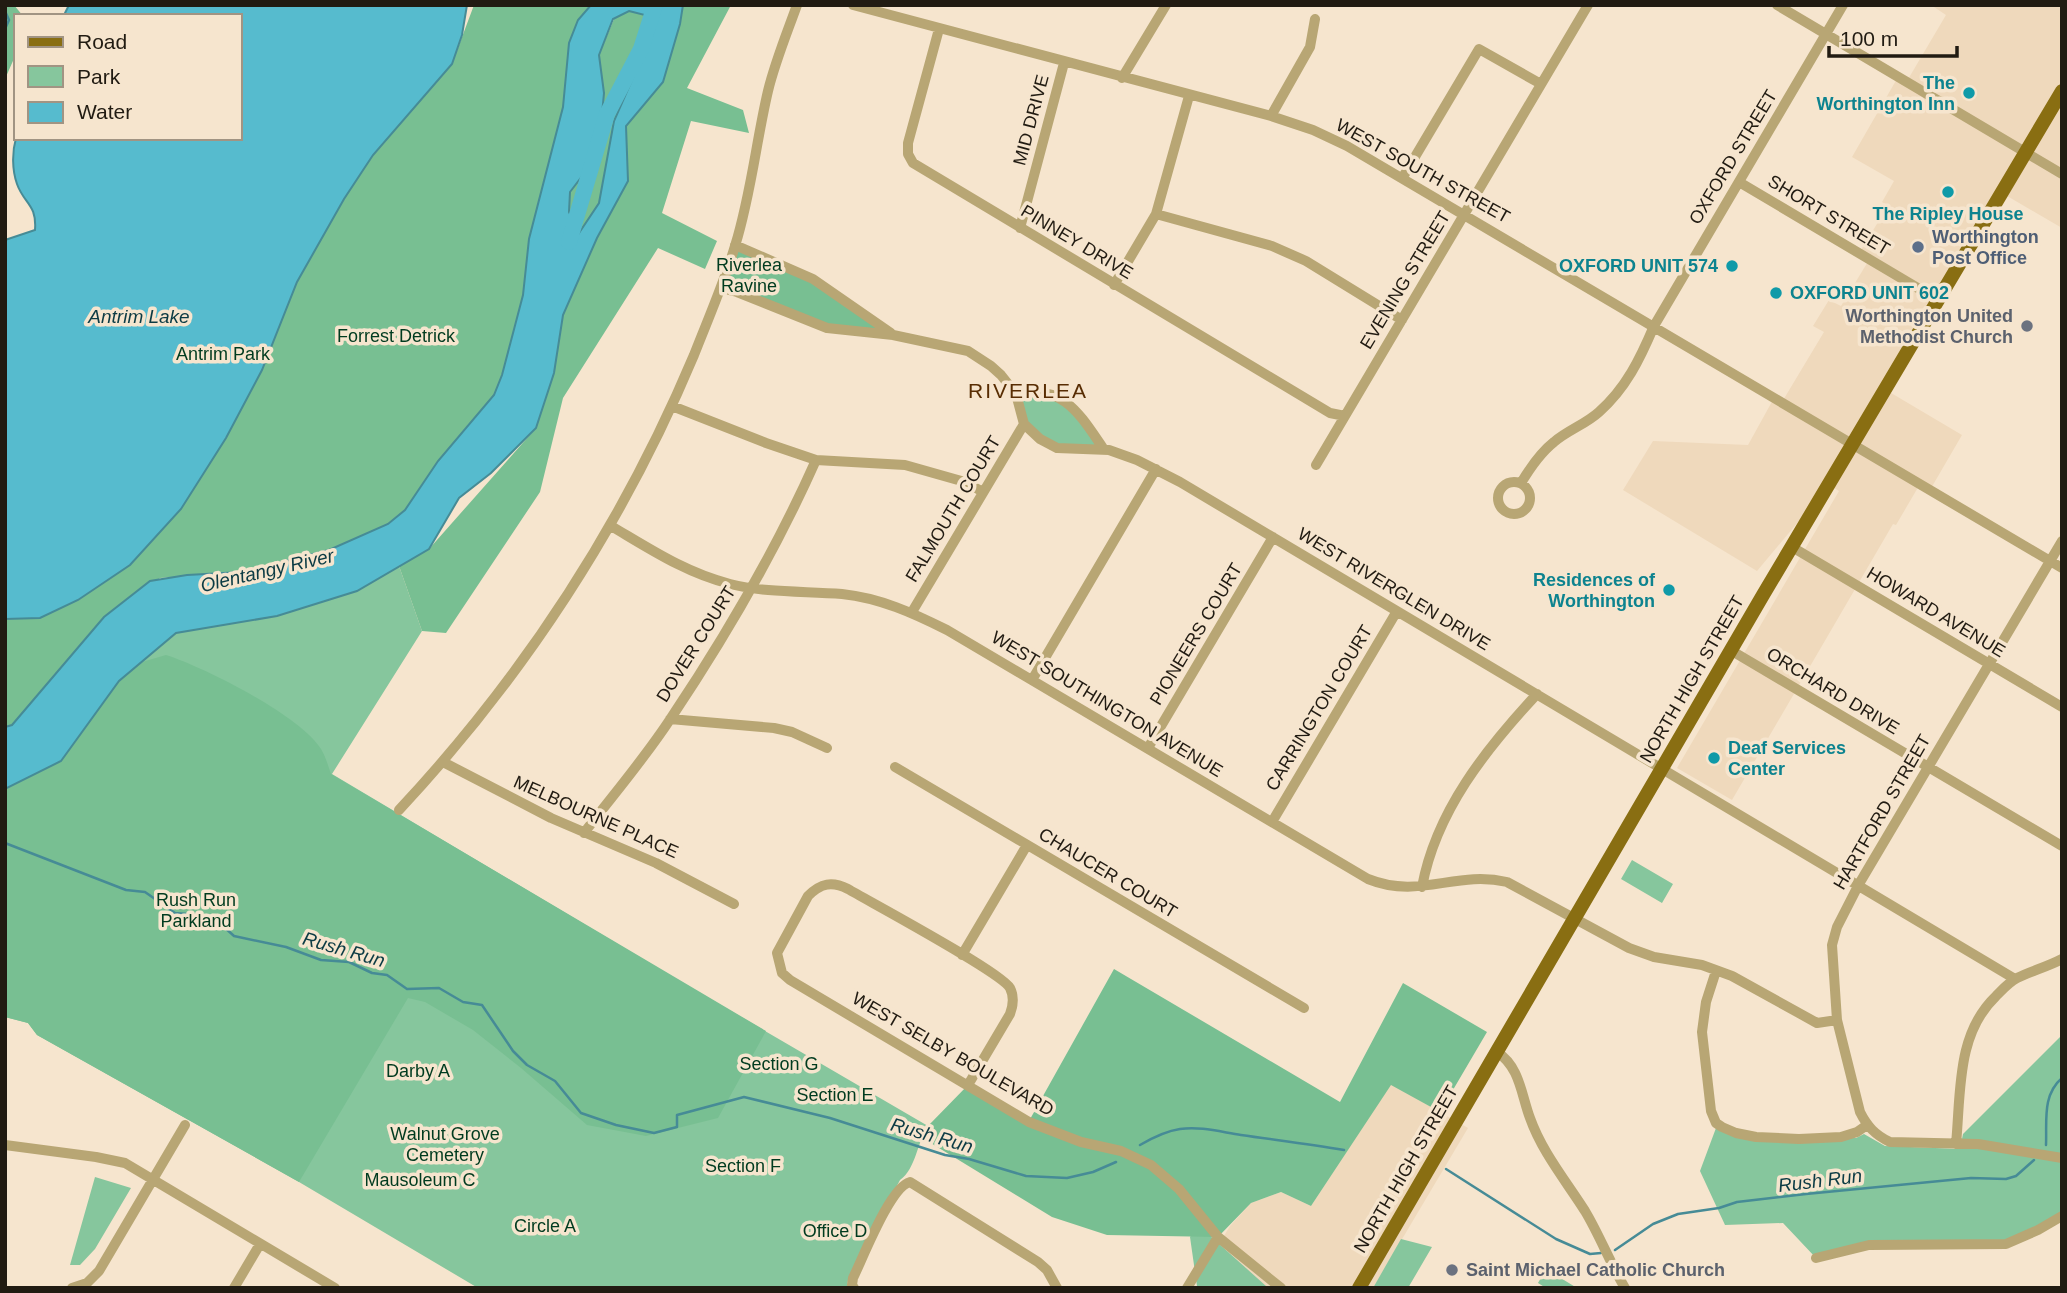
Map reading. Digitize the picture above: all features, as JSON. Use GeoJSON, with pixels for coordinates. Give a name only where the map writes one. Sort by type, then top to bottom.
{"type":"FeatureCollection","features":[{"type":"Feature","properties":{"kind":"main road","name":"NORTH HIGH STREET"},"geometry":{"type":"LineString","coordinates":[[1359,1288],[2062,91]]}},
{"type":"Feature","properties":{"kind":"street"},"geometry":{"type":"LineString","coordinates":[[399,810],[443,762],[538,640],[611,526],[672,406],[721,288],[735,245],[748,198],[770,84],[797,5]]}},
{"type":"Feature","properties":{"kind":"street","name":"WEST SOUTH STREET"},"geometry":{"type":"LineString","coordinates":[[853,5],[1271,116],[1313,130],[1403,177],[2062,568]]}},
{"type":"Feature","properties":{"kind":"street"},"geometry":{"type":"LineString","coordinates":[[1122,78],[1166,5]]}},
{"type":"Feature","properties":{"kind":"street","name":"EVENING STREET"},"geometry":{"type":"LineString","coordinates":[[1316,465],[1588,5]]}},
{"type":"Feature","properties":{"kind":"street"},"geometry":{"type":"LineString","coordinates":[[1777,5],[2062,174]]}},
{"type":"Feature","properties":{"kind":"street","name":"OXFORD STREET"},"geometry":{"type":"LineString","coordinates":[[1521,484],[1534,462],[1555,441],[1598,413],[1620,391],[1635,370],[1654,326],[1843,5]]}},
{"type":"Feature","properties":{"kind":"street"},"geometry":{"type":"LineString","coordinates":[[1271,116],[1310,47],[1315,19]]}},
{"type":"Feature","properties":{"kind":"street","name":"PINNEY DRIVE"},"geometry":{"type":"LineString","coordinates":[[939,29],[908,144],[908,154],[920,170],[1330,413],[1345,416]]}},
{"type":"Feature","properties":{"kind":"street"},"geometry":{"type":"LineString","coordinates":[[1403,177],[1479,49],[1541,84]]}},
{"type":"Feature","properties":{"kind":"street","name":"MID DRIVE"},"geometry":{"type":"LineString","coordinates":[[1020,228],[1064,62]]}},
{"type":"Feature","properties":{"kind":"street"},"geometry":{"type":"LineString","coordinates":[[1114,285],[1156,214],[1189,96]]}},
{"type":"Feature","properties":{"kind":"street","name":"SHORT STREET"},"geometry":{"type":"LineString","coordinates":[[1739,182],[1938,300]]}},
{"type":"Feature","properties":{"kind":"street"},"geometry":{"type":"LineString","coordinates":[[1156,214],[1272,246],[1306,261],[1402,320]]}},
{"type":"Feature","properties":{"kind":"street"},"geometry":{"type":"LineString","coordinates":[[735,245],[813,279],[893,335]]}},
{"type":"Feature","properties":{"kind":"street"},"geometry":{"type":"LineString","coordinates":[[721,288],[827,328],[893,335],[968,351],[991,366],[1016,394],[1024,424]]}},
{"type":"Feature","properties":{"kind":"street"},"geometry":{"type":"LineString","coordinates":[[1016,394],[1028,391],[1048,392],[1066,401],[1103,448]]}},
{"type":"Feature","properties":{"kind":"street"},"geometry":{"type":"LineString","coordinates":[[672,406],[774,447],[816,460],[905,465],[965,482],[983,492]]}},
{"type":"Feature","properties":{"kind":"street","name":"WEST RIVERGLEN DRIVE"},"geometry":{"type":"LineString","coordinates":[[1024,424],[1040,439],[1057,448],[1103,448],[1156,469],[2015,979]]}},
{"type":"Feature","properties":{"kind":"street","name":"FALMOUTH COURT"},"geometry":{"type":"LineString","coordinates":[[912,612],[1024,424]]}},
{"type":"Feature","properties":{"kind":"street","name":"DOVER COURT"},"geometry":{"type":"LineString","coordinates":[[584,833],[670,719],[752,588],[816,460]]}},
{"type":"Feature","properties":{"kind":"street"},"geometry":{"type":"LineString","coordinates":[[1032,680],[1156,469]]}},
{"type":"Feature","properties":{"kind":"street","name":"WEST SOUTHINGTON AVENUE"},"geometry":{"type":"LineString","coordinates":[[611,526],[675,564],[698,574],[752,588],[844,595],[912,612],[1386,886],[1422,887],[1472,878],[1507,882],[1619,944],[1646,955],[1702,965],[1747,984],[1817,1023],[1838,1020]]}},
{"type":"Feature","properties":{"kind":"street","name":"PIONEERS COURT"},"geometry":{"type":"LineString","coordinates":[[1148,748],[1273,537]]}},
{"type":"Feature","properties":{"kind":"street","name":"HARTFORD STREET"},"geometry":{"type":"LineString","coordinates":[[1867,1125],[1860,1112],[1838,1020],[1832,945],[1837,927],[1859,884],[2062,541]]}},
{"type":"Feature","properties":{"kind":"street","name":"HOWARD AVENUE"},"geometry":{"type":"LineString","coordinates":[[1792,547],[2062,707]]}},
{"type":"Feature","properties":{"kind":"street","name":"CARRINGTON COURT"},"geometry":{"type":"LineString","coordinates":[[1272,822],[1397,611]]}},
{"type":"Feature","properties":{"kind":"street","name":"ORCHARD DRIVE"},"geometry":{"type":"LineString","coordinates":[[1732,651],[2062,846]]}},
{"type":"Feature","properties":{"kind":"street"},"geometry":{"type":"LineString","coordinates":[[1422,887],[1426,864],[1435,840],[1466,782],[1490,747],[1537,694]]}},
{"type":"Feature","properties":{"kind":"street"},"geometry":{"type":"LineString","coordinates":[[670,719],[774,728],[792,732],[827,748]]}},
{"type":"Feature","properties":{"kind":"street","name":"MELBOURNE PLACE"},"geometry":{"type":"LineString","coordinates":[[443,762],[508,797],[668,869],[734,904]]}},
{"type":"Feature","properties":{"kind":"street","name":"CHAUCER COURT"},"geometry":{"type":"LineString","coordinates":[[895,767],[1304,1008]]}},
{"type":"Feature","properties":{"kind":"street"},"geometry":{"type":"LineString","coordinates":[[968,1085],[1013,1006],[1010,988],[1004,981],[962,955],[1027,845]]}},
{"type":"Feature","properties":{"kind":"street","name":"WEST SELBY BOULEVARD"},"geometry":{"type":"LineString","coordinates":[[962,955],[837,884],[815,889],[808,896],[777,953],[778,964],[790,980],[1029,1122],[1081,1142],[1121,1151],[1151,1165],[1179,1189],[1218,1237],[1281,1288]]}},
{"type":"Feature","properties":{"kind":"street"},"geometry":{"type":"LineString","coordinates":[[1956,1144],[1965,1054],[1969,1034],[1978,1018],[1992,1000],[2015,979],[2062,959]]}},
{"type":"Feature","properties":{"kind":"street"},"geometry":{"type":"LineString","coordinates":[[1716,971],[1706,1002],[1702,1032],[1713,1119],[1721,1127],[1736,1133],[1799,1139],[1849,1135],[1867,1125],[1890,1142],[2010,1148],[2060,1155]]}},
{"type":"Feature","properties":{"kind":"street"},"geometry":{"type":"LineString","coordinates":[[1497,1052],[1507,1059],[1514,1069],[1531,1120],[1546,1152],[1586,1212],[1625,1288]]}},
{"type":"Feature","properties":{"kind":"street"},"geometry":{"type":"LineString","coordinates":[[72,1288],[87,1283],[99,1271],[185,1125]]}},
{"type":"Feature","properties":{"kind":"street"},"geometry":{"type":"LineString","coordinates":[[5,1145],[118,1161],[335,1288]]}},
{"type":"Feature","properties":{"kind":"street"},"geometry":{"type":"LineString","coordinates":[[854,1288],[853,1278],[895,1195],[905,1183],[911,1182],[1038,1262],[1047,1270],[1057,1288]]}},
{"type":"Feature","properties":{"kind":"street"},"geometry":{"type":"LineString","coordinates":[[1816,1258],[1869,1245],[2006,1244],[2062,1216]]}},
{"type":"Feature","properties":{"kind":"street"},"geometry":{"type":"LineString","coordinates":[[1187,1288],[1218,1237]]}},
{"type":"Feature","properties":{"kind":"street"},"geometry":{"type":"LineString","coordinates":[[234,1288],[260,1244]]}},
{"type":"Feature","properties":{"kind":"shaded area"},"geometry":{"type":"Polygon","coordinates":[[[1931,5],[2062,5],[2062,228],[2002,193],[1886,390],[1962,435],[1930,490],[1920,484],[1896,525],[1893,524],[1732,800],[1677,768],[1839,491],[1829,485],[1757,571],[1623,490],[1653,441],[1748,445],[1774,398],[1782,402],[1824,332],[1813,326],[1829,300],[1841,306],[1869,260],[1859,253],[1888,206],[1882,202],[1894,181],[1852,157],[1898,77],[1907,81],[1946,15],[1931,5]]]}},
{"type":"Feature","properties":{"kind":"shaded area"},"geometry":{"type":"Polygon","coordinates":[[[1391,1084],[1468,1128],[1373,1288],[1264,1288],[1265,1286],[1219,1244],[1230,1226],[1251,1203],[1281,1192],[1311,1206],[1391,1084]]]}},
{"type":"Feature","properties":{"kind":"green space"},"geometry":{"type":"Polygon","coordinates":[[[7,5],[14,5],[21,14],[14,14],[14,59],[5,79],[7,5]]]}},
{"type":"Feature","properties":{"kind":"green space","name":"Forrest Detrick"},"geometry":{"type":"Polygon","coordinates":[[[474,5],[591,5],[578,20],[569,43],[563,107],[529,239],[523,295],[502,375],[494,395],[438,461],[405,510],[388,524],[329,550],[242,572],[160,578],[12,725],[5,727],[5,619],[40,618],[262,370],[296,282],[344,199],[373,155],[452,64],[474,5]]]}},
{"type":"Feature","properties":{"kind":"green space"},"geometry":{"type":"Polygon","coordinates":[[[683,5],[731,5],[687,88],[743,110],[749,133],[691,121],[662,213],[717,241],[705,269],[658,248],[563,398],[540,492],[446,633],[422,631],[399,566],[429,549],[536,428],[554,373],[563,315],[597,238],[628,181],[626,126],[663,82],[683,5]]]}},
{"type":"Feature","properties":{"kind":"green space"},"geometry":{"type":"Polygon","coordinates":[[[629,11],[646,15],[653,32],[607,165],[599,203],[579,234],[569,212],[569,192],[589,167],[604,93],[599,55],[614,19],[629,11]]]}},
{"type":"Feature","properties":{"kind":"green space","name":"Riverlea Ravine"},"geometry":{"type":"Polygon","coordinates":[[[735,245],[813,279],[893,335],[827,328],[721,288],[735,245]]]}},
{"type":"Feature","properties":{"kind":"green space"},"geometry":{"type":"Polygon","coordinates":[[[1016,394],[1066,401],[1103,448],[1057,448],[1024,424],[1016,394]]]}},
{"type":"Feature","properties":{"kind":"green space"},"geometry":{"type":"Polygon","coordinates":[[[399,566],[422,631],[332,774],[928,1126],[910,1169],[900,1180],[848,1280],[847,1288],[478,1288],[299,1182],[37,1035],[28,1023],[5,1017],[5,789],[61,761],[119,681],[176,633],[277,616],[357,591],[399,566]]]}},
{"type":"Feature","properties":{"kind":"green space","name":"Rush Run Parkland"},"geometry":{"type":"Polygon","coordinates":[[[166,655],[226,681],[294,722],[321,749],[331,774],[766,1031],[718,1118],[646,1136],[587,1125],[473,1030],[425,1002],[408,998],[299,1182],[37,1035],[28,1023],[5,1017],[5,789],[61,761],[119,681],[142,662],[166,655]]]}},
{"type":"Feature","properties":{"kind":"green space"},"geometry":{"type":"Polygon","coordinates":[[[1632,860],[1673,884],[1662,903],[1621,879],[1632,860]]]}},
{"type":"Feature","properties":{"kind":"green space"},"geometry":{"type":"Polygon","coordinates":[[[1114,969],[1340,1102],[1403,983],[1487,1032],[1440,1112],[1391,1085],[1311,1206],[1281,1192],[1251,1203],[1218,1237],[1107,1235],[1052,1217],[921,1137],[928,1126],[968,1085],[1029,1121],[1114,969]]]}},
{"type":"Feature","properties":{"kind":"green space"},"geometry":{"type":"Polygon","coordinates":[[[2062,1035],[2062,1216],[2006,1244],[1894,1244],[1816,1258],[1783,1223],[1725,1225],[1700,1171],[1716,1128],[1729,1134],[1856,1138],[1864,1134],[1885,1146],[1960,1149],[1963,1134],[2062,1035]]]}},
{"type":"Feature","properties":{"kind":"green space"},"geometry":{"type":"Polygon","coordinates":[[[95,1177],[131,1188],[95,1249],[80,1265],[70,1265],[95,1177]]]}},
{"type":"Feature","properties":{"kind":"green space"},"geometry":{"type":"Polygon","coordinates":[[[1198,1225],[1266,1286],[1197,1286],[1190,1237],[1198,1225]]]}},
{"type":"Feature","properties":{"kind":"green space"},"geometry":{"type":"Polygon","coordinates":[[[1401,1239],[1432,1247],[1408,1288],[1373,1288],[1401,1239]]]}},
{"type":"Feature","properties":{"kind":"green space"},"geometry":{"type":"Polygon","coordinates":[[[1546,1269],[1577,1288],[1546,1288],[1538,1283],[1546,1269]]]}},
{"type":"Feature","properties":{"kind":"water","name":"Antrim Lake"},"geometry":{"type":"Polygon","coordinates":[[[69,5],[467,5],[462,35],[452,64],[373,155],[344,199],[297,282],[262,370],[226,438],[181,509],[130,565],[78,600],[40,618],[5,619],[5,240],[35,230],[34,215],[20,191],[14,173],[16,140],[242,140],[242,14],[65,13],[69,5]]]}},
{"type":"Feature","properties":{"kind":"water"},"geometry":{"type":"Polygon","coordinates":[[[591,5],[683,5],[663,82],[626,126],[628,181],[597,238],[563,315],[554,373],[536,428],[491,473],[459,498],[429,549],[357,591],[277,616],[176,633],[119,681],[61,761],[5,789],[5,727],[12,725],[104,617],[150,581],[187,575],[242,572],[329,550],[388,524],[405,510],[438,461],[494,395],[502,375],[523,295],[529,239],[563,107],[569,43],[578,20],[591,5]],[[629,11],[613,19],[599,55],[604,93],[601,125],[589,167],[570,192],[569,212],[579,233],[599,203],[614,121],[653,32],[645,15],[629,11]]]}},
{"type":"Feature","properties":{"kind":"waterway","name":"Olentangy River"},"geometry":{"type":"LineString","coordinates":[[569,242],[607,114],[641,49],[655,5]]}},
{"type":"Feature","properties":{"kind":"waterway"},"geometry":{"type":"LineString","coordinates":[[5,11],[9,20],[5,29]]}},
{"type":"Feature","properties":{"kind":"waterway","name":"Rush Run"},"geometry":{"type":"LineString","coordinates":[[5,843],[126,890],[145,892],[175,913],[212,916],[234,936],[286,947],[321,960],[349,962],[372,973],[387,975],[407,989],[439,988],[463,1002],[482,1005],[513,1051],[527,1065],[555,1081],[581,1113],[616,1125],[654,1133],[677,1127],[677,1115],[744,1097],[830,1118],[945,1155],[969,1159],[1026,1176],[1067,1178],[1093,1172],[1116,1162]]}},
{"type":"Feature","properties":{"kind":"waterway","name":"Rush Run"},"geometry":{"type":"LineString","coordinates":[[2046,1145],[2048,1100],[2062,1078]]}},
{"type":"Feature","properties":{"kind":"waterway","name":"Rush Run"},"geometry":{"type":"LineString","coordinates":[[1140,1145],[1170,1131],[1195,1128],[1344,1150]]}},
{"type":"Feature","properties":{"kind":"waterway","name":"Rush Run"},"geometry":{"type":"LineString","coordinates":[[1615,1250],[1653,1224],[1678,1214],[1719,1208],[1737,1202],[1806,1194],[1971,1178],[2006,1179],[2016,1176],[2034,1160]]}},
{"type":"Feature","properties":{"kind":"waterway","name":"Rush Run"},"geometry":{"type":"LineString","coordinates":[[1446,1169],[1556,1239],[1590,1254],[1601,1253]]}},
{"type":"Feature","properties":{"kind":"place","name":"The Worthington Inn"},"geometry":{"type":"Point","coordinates":[1969,93]}},
{"type":"Feature","properties":{"kind":"place","name":"The Ripley House"},"geometry":{"type":"Point","coordinates":[1948,192]}},
{"type":"Feature","properties":{"kind":"place","name":"Worthington Post Office"},"geometry":{"type":"Point","coordinates":[1918,247]}},
{"type":"Feature","properties":{"kind":"place","name":"OXFORD UNIT 574"},"geometry":{"type":"Point","coordinates":[1732,266]}},
{"type":"Feature","properties":{"kind":"place","name":"OXFORD UNIT 602"},"geometry":{"type":"Point","coordinates":[1776,293]}},
{"type":"Feature","properties":{"kind":"place","name":"Worthington United Methodist Church"},"geometry":{"type":"Point","coordinates":[2027,326]}},
{"type":"Feature","properties":{"kind":"place","name":"Residences of Worthington"},"geometry":{"type":"Point","coordinates":[1669,590]}},
{"type":"Feature","properties":{"kind":"place","name":"Deaf Services Center"},"geometry":{"type":"Point","coordinates":[1714,758]}},
{"type":"Feature","properties":{"kind":"place","name":"Saint Michael Catholic Church"},"geometry":{"type":"Point","coordinates":[1452,1270]}},
{"type":"Feature","properties":{"kind":"district","name":"RIVERLEA"},"geometry":{"type":"Point","coordinates":[1028,391]}},
{"type":"Feature","properties":{"kind":"park label","name":"Antrim Park"},"geometry":{"type":"Point","coordinates":[223,354]}},
{"type":"Feature","properties":{"kind":"park label","name":"Section G"},"geometry":{"type":"Point","coordinates":[779,1064]}},
{"type":"Feature","properties":{"kind":"park label","name":"Darby A"},"geometry":{"type":"Point","coordinates":[418,1071]}},
{"type":"Feature","properties":{"kind":"park label","name":"Section E"},"geometry":{"type":"Point","coordinates":[835,1095]}},
{"type":"Feature","properties":{"kind":"park label","name":"Walnut Grove Cemetery"},"geometry":{"type":"Point","coordinates":[445,1144]}},
{"type":"Feature","properties":{"kind":"park label","name":"Section F"},"geometry":{"type":"Point","coordinates":[743,1166]}},
{"type":"Feature","properties":{"kind":"park label","name":"Mausoleum C"},"geometry":{"type":"Point","coordinates":[420,1180]}},
{"type":"Feature","properties":{"kind":"park label","name":"Circle A"},"geometry":{"type":"Point","coordinates":[545,1226]}},
{"type":"Feature","properties":{"kind":"park label","name":"Office D"},"geometry":{"type":"Point","coordinates":[835,1231]}}]}
